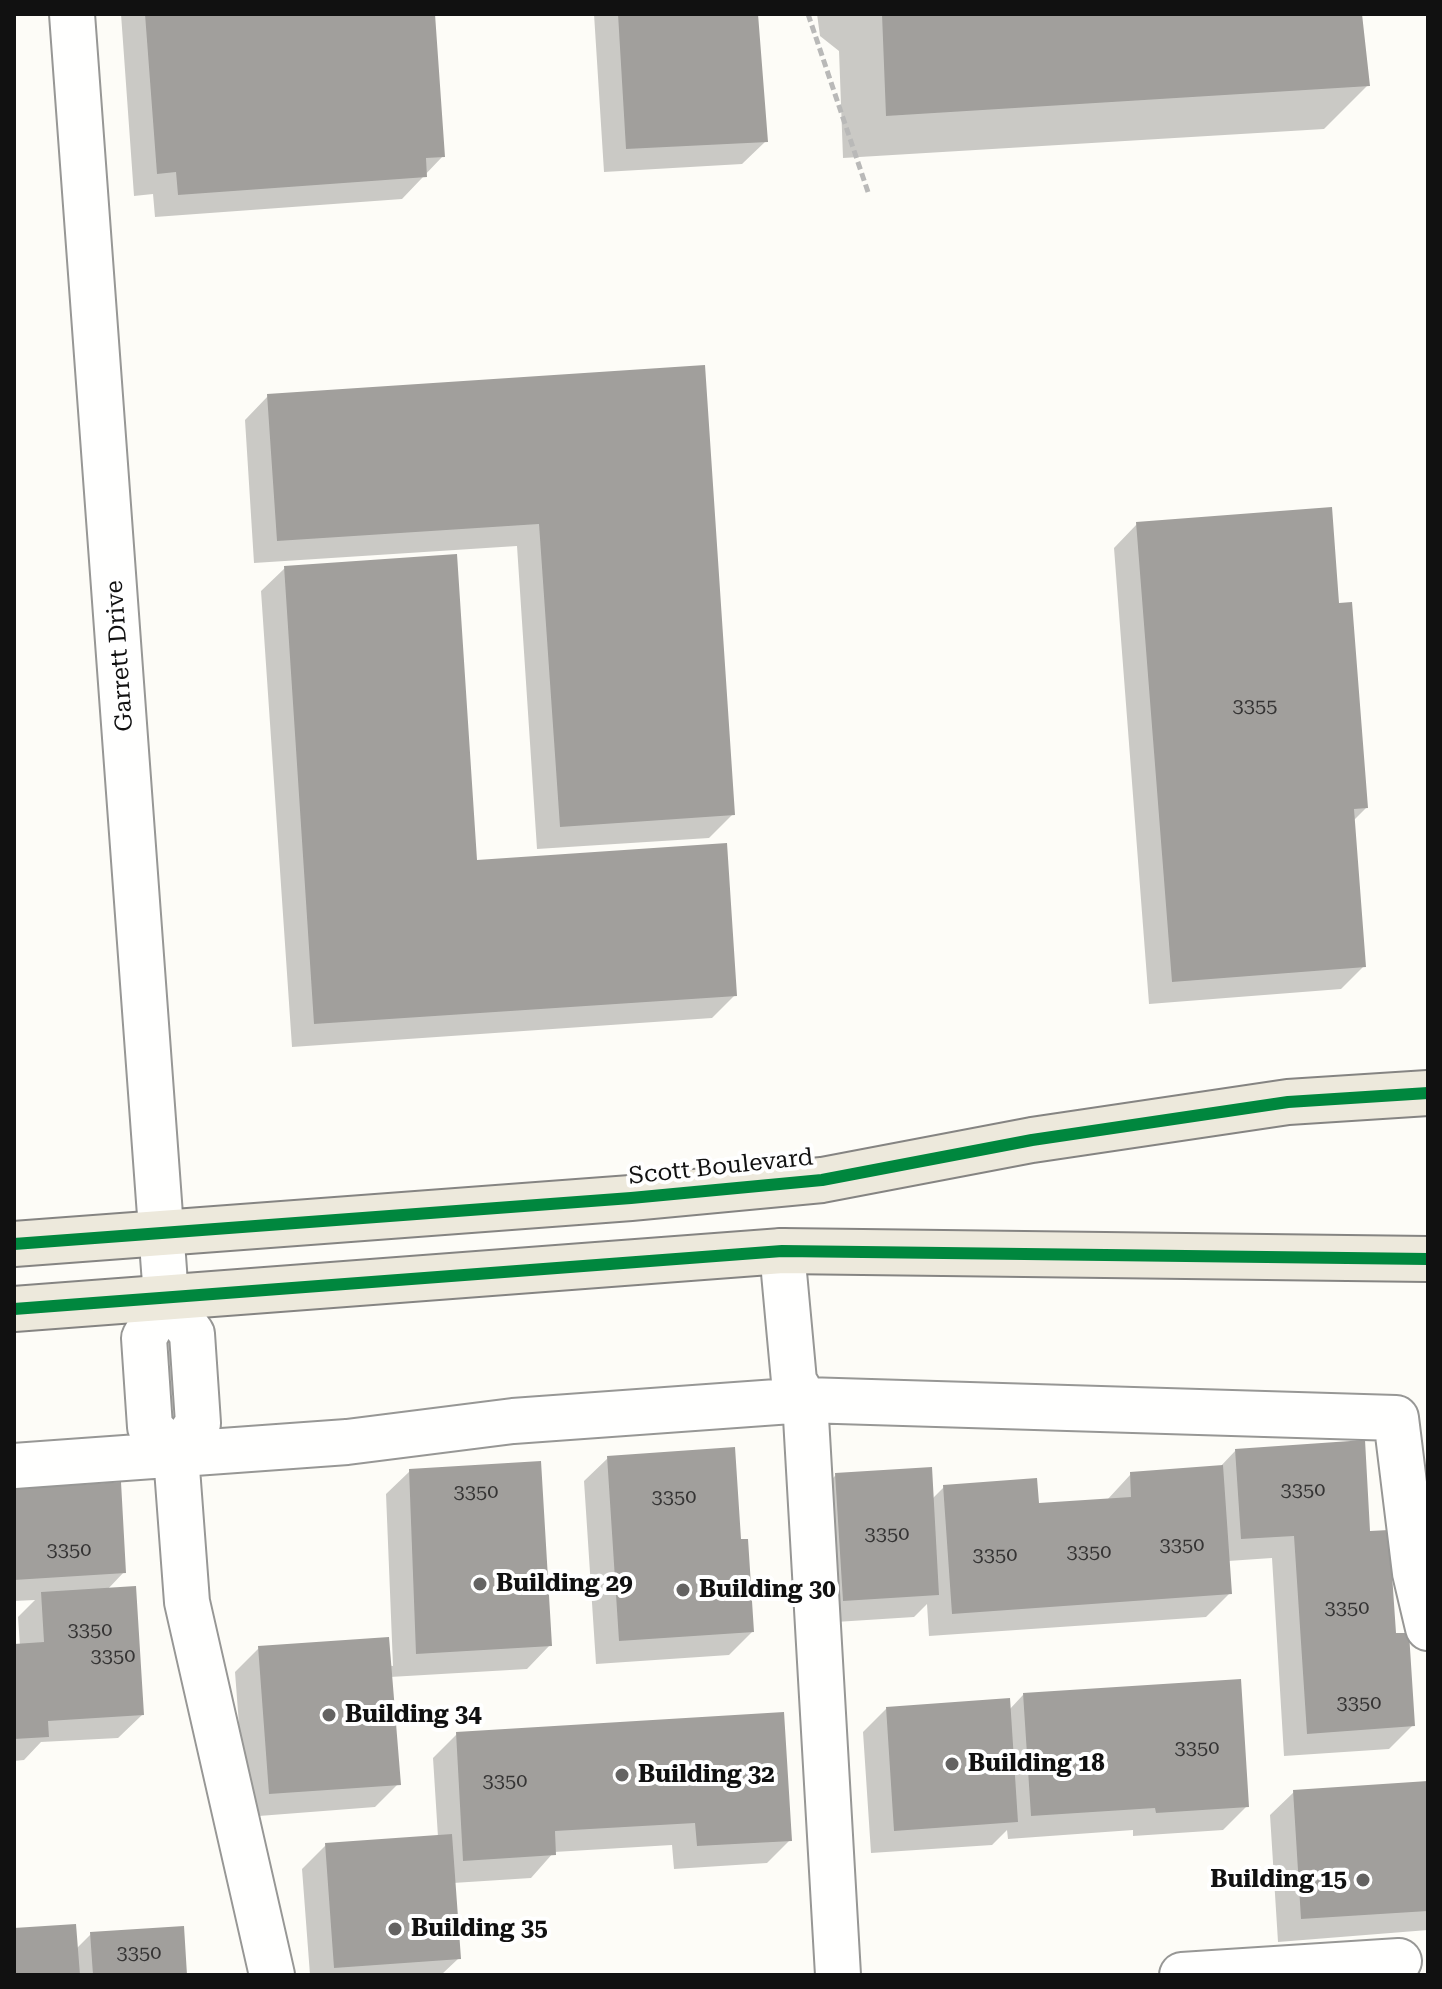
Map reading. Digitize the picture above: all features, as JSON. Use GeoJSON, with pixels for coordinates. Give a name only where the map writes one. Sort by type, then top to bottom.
{"type":"FeatureCollection","features":[{"type":"Feature","properties":{"kind":"main road","name":"Scott Boulevard"},"geometry":{"type":"LineString","coordinates":[[14,1244],[631,1198],[822,1180],[1032,1140],[1288,1102],[1428,1093]]}},
{"type":"Feature","properties":{"kind":"main road"},"geometry":{"type":"LineString","coordinates":[[14,1309],[798,1251],[1428,1259]]}},
{"type":"Feature","properties":{"kind":"street","name":"Garrett Drive"},"geometry":{"type":"LineString","coordinates":[[72,14],[166,1297]]}},
{"type":"Feature","properties":{"kind":"street"},"geometry":{"type":"LineString","coordinates":[[798,1251],[794,1381],[805,1400],[838,1975]]}},
{"type":"Feature","properties":{"kind":"street"},"geometry":{"type":"LineString","coordinates":[[166,1297],[144,1338],[150,1427],[176,1455],[187,1602],[272,1975]]}},
{"type":"Feature","properties":{"kind":"street"},"geometry":{"type":"LineString","coordinates":[[14,1466],[347,1442],[513,1421],[805,1400],[1396,1418],[1415,1573],[1428,1628]]}},
{"type":"Feature","properties":{"kind":"street"},"geometry":{"type":"LineString","coordinates":[[1182,1975],[1418,1958]]}},
{"type":"Feature","properties":{"kind":"path"},"geometry":{"type":"LineString","coordinates":[[808,14],[868,192]]}},
{"type":"Feature","properties":{"kind":"building"},"geometry":{"type":"Polygon","coordinates":[[[145,14],[435,14],[445,157],[426,158],[427,177],[178,195],[176,172],[157,174],[145,14]]]}},
{"type":"Feature","properties":{"kind":"building"},"geometry":{"type":"Polygon","coordinates":[[[618,14],[758,14],[768,142],[626,149],[618,14]]]}},
{"type":"Feature","properties":{"kind":"building"},"geometry":{"type":"Polygon","coordinates":[[[882,14],[1362,14],[1370,86],[886,116],[882,14]]]}},
{"type":"Feature","properties":{"kind":"building"},"geometry":{"type":"Polygon","coordinates":[[[705,365],[735,815],[560,827],[539,524],[277,541],[267,394],[705,365]]]}},
{"type":"Feature","properties":{"kind":"building"},"geometry":{"type":"Polygon","coordinates":[[[1332,507],[1339,603],[1352,602],[1368,808],[1354,809],[1366,967],[1172,982],[1136,522],[1332,507]]]}},
{"type":"Feature","properties":{"kind":"building"},"geometry":{"type":"Polygon","coordinates":[[[457,554],[477,860],[727,843],[737,996],[314,1024],[284,566],[457,554]]]}},
{"type":"Feature","properties":{"kind":"building"},"geometry":{"type":"Polygon","coordinates":[[[1365,1440],[1370,1531],[1389,1530],[1396,1633],[1409,1633],[1415,1726],[1307,1734],[1294,1536],[1241,1539],[1235,1449],[1365,1440]]]}},
{"type":"Feature","properties":{"kind":"building"},"geometry":{"type":"Polygon","coordinates":[[[735,1447],[741,1539],[748,1539],[754,1632],[619,1641],[607,1456],[735,1447]]]}},
{"type":"Feature","properties":{"kind":"building"},"geometry":{"type":"Polygon","coordinates":[[[541,1461],[552,1646],[416,1654],[409,1469],[541,1461]]]}},
{"type":"Feature","properties":{"kind":"building"},"geometry":{"type":"Polygon","coordinates":[[[1223,1465],[1232,1594],[952,1614],[943,1485],[1037,1478],[1039,1503],[1131,1497],[1130,1472],[1223,1465]]]}},
{"type":"Feature","properties":{"kind":"building"},"geometry":{"type":"Polygon","coordinates":[[[932,1467],[939,1595],[843,1601],[835,1473],[932,1467]]]}},
{"type":"Feature","properties":{"kind":"building"},"geometry":{"type":"Polygon","coordinates":[[[121,1482],[126,1573],[14,1580],[14,1489],[121,1482]]]}},
{"type":"Feature","properties":{"kind":"building"},"geometry":{"type":"Polygon","coordinates":[[[136,1586],[144,1715],[48,1721],[49,1737],[14,1739],[14,1644],[44,1642],[41,1592],[136,1586]]]}},
{"type":"Feature","properties":{"kind":"building","name":"Building 34"},"geometry":{"type":"Polygon","coordinates":[[[389,1637],[401,1785],[269,1794],[258,1646],[389,1637]]]}},
{"type":"Feature","properties":{"kind":"building"},"geometry":{"type":"Polygon","coordinates":[[[1241,1679],[1249,1807],[1156,1813],[1155,1808],[1031,1816],[1023,1693],[1241,1679]]]}},
{"type":"Feature","properties":{"kind":"building","name":"Building 18"},"geometry":{"type":"Polygon","coordinates":[[[1010,1698],[1018,1822],[894,1831],[886,1707],[1010,1698]]]}},
{"type":"Feature","properties":{"kind":"building"},"geometry":{"type":"Polygon","coordinates":[[[784,1712],[792,1841],[697,1846],[695,1823],[555,1831],[556,1855],[463,1861],[456,1732],[784,1712]]]}},
{"type":"Feature","properties":{"kind":"building","name":"Building 15"},"geometry":{"type":"Polygon","coordinates":[[[1428,1781],[1428,1911],[1301,1919],[1293,1790],[1428,1781]]]}},
{"type":"Feature","properties":{"kind":"building","name":"Building 35"},"geometry":{"type":"Polygon","coordinates":[[[452,1834],[461,1959],[334,1968],[325,1843],[452,1834]]]}},
{"type":"Feature","properties":{"kind":"building"},"geometry":{"type":"Polygon","coordinates":[[[76,1924],[80,1975],[14,1975],[14,1928],[76,1924]]]}},
{"type":"Feature","properties":{"kind":"building"},"geometry":{"type":"Polygon","coordinates":[[[184,1926],[187,1975],[93,1975],[90,1932],[184,1926]]]}},
{"type":"Feature","properties":{"kind":"cycle path"},"geometry":{"type":"LineString","coordinates":[[14,1244],[631,1198],[822,1180],[1032,1140],[1288,1102],[1428,1093]]}},
{"type":"Feature","properties":{"kind":"cycle path"},"geometry":{"type":"LineString","coordinates":[[14,1309],[782,1251],[1428,1259]]}},
{"type":"Feature","properties":{"kind":"place","name":"Building 29"},"geometry":{"type":"Point","coordinates":[480,1584]}},
{"type":"Feature","properties":{"kind":"place","name":"Building 30"},"geometry":{"type":"Point","coordinates":[683,1590]}},
{"type":"Feature","properties":{"kind":"place","name":"Building 34"},"geometry":{"type":"Point","coordinates":[329,1715]}},
{"type":"Feature","properties":{"kind":"place","name":"Building 18"},"geometry":{"type":"Point","coordinates":[952,1764]}},
{"type":"Feature","properties":{"kind":"place","name":"Building 32"},"geometry":{"type":"Point","coordinates":[622,1775]}},
{"type":"Feature","properties":{"kind":"place","name":"Building 15"},"geometry":{"type":"Point","coordinates":[1363,1880]}},
{"type":"Feature","properties":{"kind":"place","name":"Building 35"},"geometry":{"type":"Point","coordinates":[395,1929]}}]}
